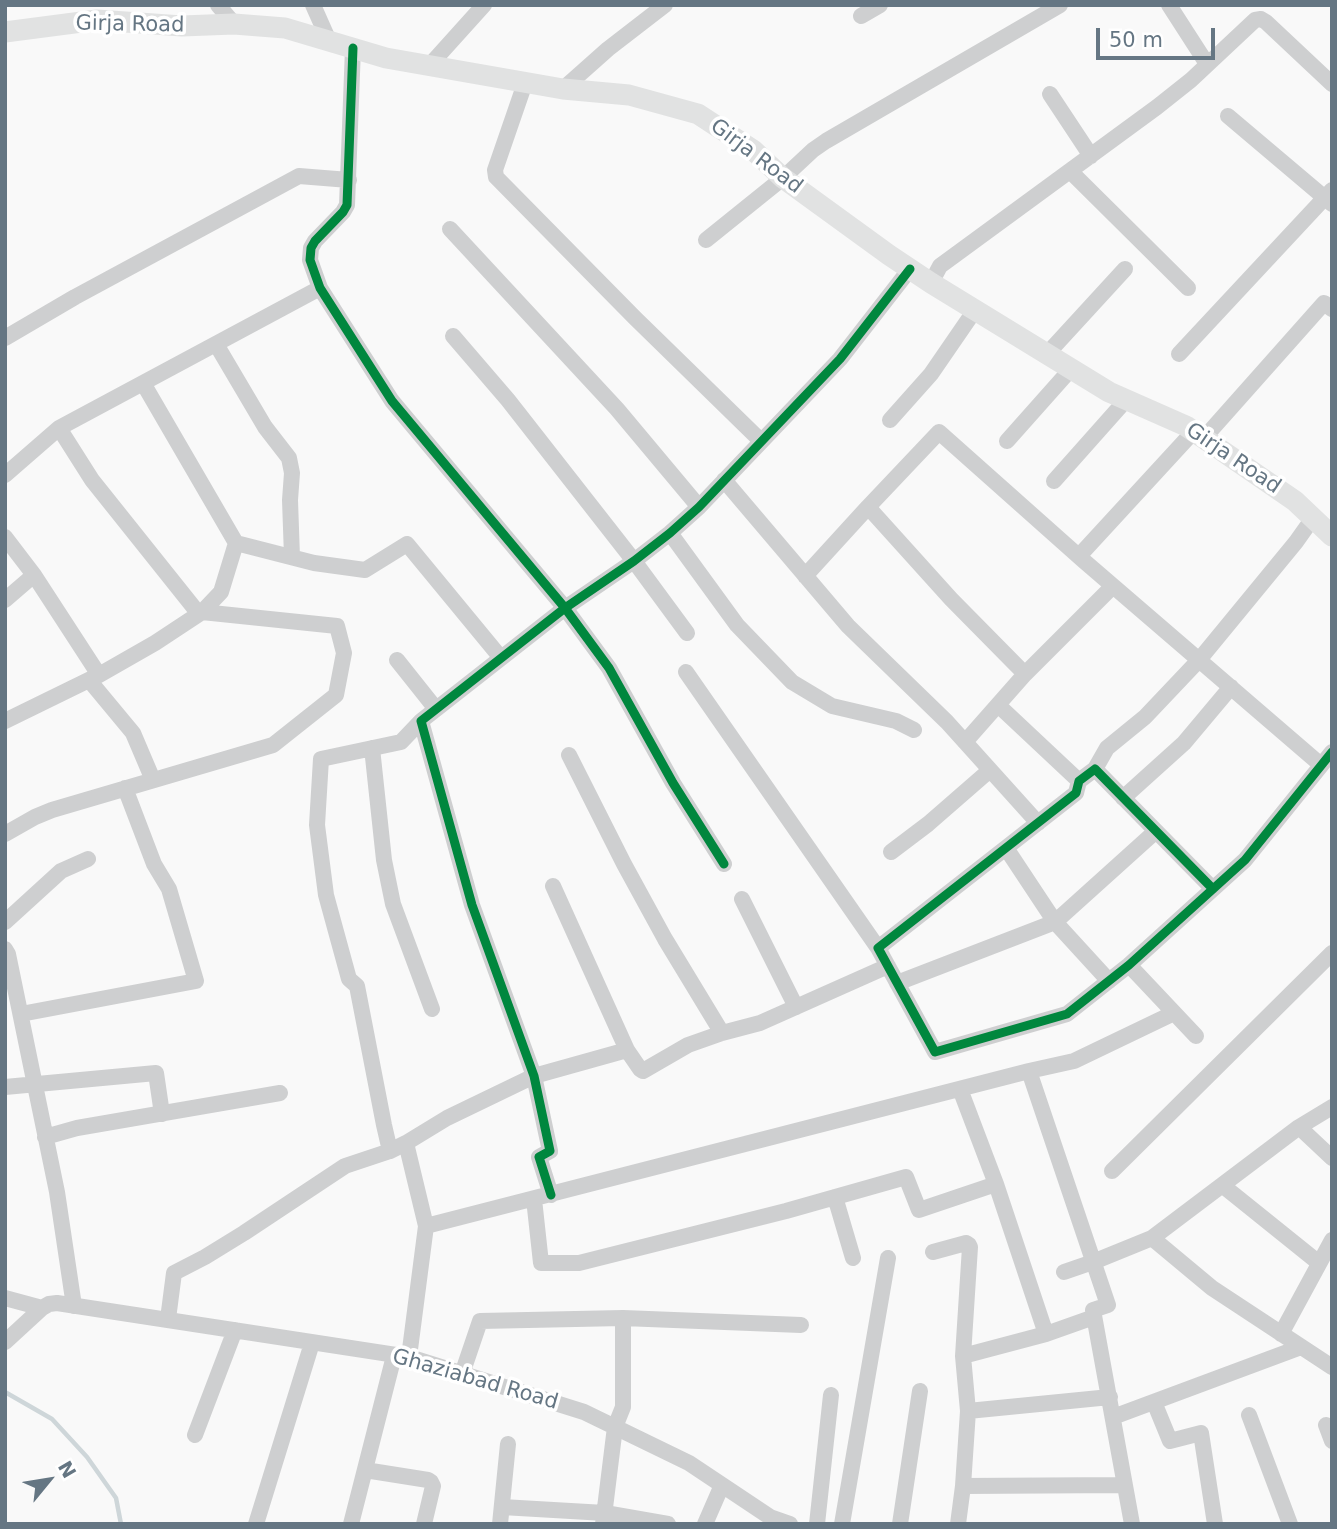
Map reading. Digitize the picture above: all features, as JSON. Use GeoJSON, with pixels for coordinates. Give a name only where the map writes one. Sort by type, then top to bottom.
{"type":"FeatureCollection","features":[{"type":"Feature","properties":{"kind":"main road","name":"Girja Road"},"geometry":{"type":"LineString","coordinates":[[5,32],[97,20],[182,26],[234,24],[285,28],[386,58],[563,89],[629,95],[698,114],[753,150],[783,178],[931,283],[1109,392],[1186,426],[1295,501],[1332,536]]}},
{"type":"Feature","properties":{"kind":"street"},"geometry":{"type":"LineString","coordinates":[[218,5],[234,24]]}},
{"type":"Feature","properties":{"kind":"street"},"geometry":{"type":"LineString","coordinates":[[313,5],[329,41]]}},
{"type":"Feature","properties":{"kind":"street"},"geometry":{"type":"LineString","coordinates":[[429,66],[484,5]]}},
{"type":"Feature","properties":{"kind":"street"},"geometry":{"type":"LineString","coordinates":[[563,89],[608,49],[665,5]]}},
{"type":"Feature","properties":{"kind":"street"},"geometry":{"type":"LineString","coordinates":[[861,16],[880,5]]}},
{"type":"Feature","properties":{"kind":"street"},"geometry":{"type":"LineString","coordinates":[[706,240],[826,141],[1060,5]]}},
{"type":"Feature","properties":{"kind":"street"},"geometry":{"type":"LineString","coordinates":[[1169,5],[1207,64]]}},
{"type":"Feature","properties":{"kind":"street"},"geometry":{"type":"LineString","coordinates":[[931,283],[940,266],[1157,107],[1255,20],[1266,22],[1332,84]]}},
{"type":"Feature","properties":{"kind":"street"},"geometry":{"type":"LineString","coordinates":[[353,48],[347,205],[311,248],[310,260],[320,288],[392,401],[565,608],[609,668],[673,783],[724,864]]}},
{"type":"Feature","properties":{"kind":"street"},"geometry":{"type":"LineString","coordinates":[[525,83],[495,170],[496,177],[761,441]]}},
{"type":"Feature","properties":{"kind":"street"},"geometry":{"type":"LineString","coordinates":[[1050,94],[1091,156]]}},
{"type":"Feature","properties":{"kind":"street"},"geometry":{"type":"LineString","coordinates":[[1179,354],[1330,197],[1228,116]]}},
{"type":"Feature","properties":{"kind":"street"},"geometry":{"type":"LineString","coordinates":[[1070,171],[1188,288]]}},
{"type":"Feature","properties":{"kind":"street"},"geometry":{"type":"LineString","coordinates":[[5,338],[75,297],[299,176],[349,180]]}},
{"type":"Feature","properties":{"kind":"street"},"geometry":{"type":"LineString","coordinates":[[450,229],[617,409],[699,507]]}},
{"type":"Feature","properties":{"kind":"street"},"geometry":{"type":"LineString","coordinates":[[390,1151],[357,986],[349,979],[326,895],[317,825],[321,760],[401,742],[421,721],[565,608],[670,533],[699,507],[840,359],[910,269]]}},
{"type":"Feature","properties":{"kind":"street"},"geometry":{"type":"LineString","coordinates":[[1047,354],[1125,269]]}},
{"type":"Feature","properties":{"kind":"street"},"geometry":{"type":"LineString","coordinates":[[5,475],[59,428],[320,288]]}},
{"type":"Feature","properties":{"kind":"street"},"geometry":{"type":"LineString","coordinates":[[1079,556],[1324,303],[1332,309]]}},
{"type":"Feature","properties":{"kind":"street"},"geometry":{"type":"LineString","coordinates":[[890,420],[931,374],[975,310]]}},
{"type":"Feature","properties":{"kind":"street"},"geometry":{"type":"LineString","coordinates":[[453,336],[508,400],[687,633]]}},
{"type":"Feature","properties":{"kind":"street"},"geometry":{"type":"LineString","coordinates":[[216,344],[264,427],[289,458],[292,472],[292,557]]}},
{"type":"Feature","properties":{"kind":"street"},"geometry":{"type":"LineString","coordinates":[[1007,441],[1071,369]]}},
{"type":"Feature","properties":{"kind":"street"},"geometry":{"type":"LineString","coordinates":[[143,383],[236,543],[314,563],[365,570],[407,544],[500,659]]}},
{"type":"Feature","properties":{"kind":"street"},"geometry":{"type":"LineString","coordinates":[[1054,481],[1126,400]]}},
{"type":"Feature","properties":{"kind":"street"},"geometry":{"type":"LineString","coordinates":[[5,834],[52,810],[273,745],[336,695],[344,653],[337,625],[200,613],[92,480],[59,428]]}},
{"type":"Feature","properties":{"kind":"street"},"geometry":{"type":"LineString","coordinates":[[805,576],[939,432],[1321,765]]}},
{"type":"Feature","properties":{"kind":"street"},"geometry":{"type":"LineString","coordinates":[[724,480],[848,626],[947,722],[1038,823]]}},
{"type":"Feature","properties":{"kind":"street"},"geometry":{"type":"LineString","coordinates":[[868,508],[951,599],[1026,674]]}},
{"type":"Feature","properties":{"kind":"street"},"geometry":{"type":"LineString","coordinates":[[878,948],[1076,793],[1079,781],[1095,768],[1107,748],[1145,717],[1199,660],[1313,518]]}},
{"type":"Feature","properties":{"kind":"street"},"geometry":{"type":"LineString","coordinates":[[670,533],[737,625],[792,682],[832,706],[896,721],[914,730]]}},
{"type":"Feature","properties":{"kind":"street"},"geometry":{"type":"LineString","coordinates":[[5,537],[34,575],[94,678],[134,733],[153,780]]}},
{"type":"Feature","properties":{"kind":"street"},"geometry":{"type":"LineString","coordinates":[[5,721],[94,678],[200,613],[221,592],[236,543]]}},
{"type":"Feature","properties":{"kind":"street"},"geometry":{"type":"LineString","coordinates":[[5,600],[34,575]]}},
{"type":"Feature","properties":{"kind":"street"},"geometry":{"type":"LineString","coordinates":[[965,742],[1026,674],[1113,586]]}},
{"type":"Feature","properties":{"kind":"street"},"geometry":{"type":"LineString","coordinates":[[397,660],[436,709]]}},
{"type":"Feature","properties":{"kind":"street"},"geometry":{"type":"LineString","coordinates":[[687,673],[878,948],[935,1052],[1067,1014],[1129,965],[1245,860],[1332,752]]}},
{"type":"Feature","properties":{"kind":"street"},"geometry":{"type":"LineString","coordinates":[[1123,798],[1184,743],[1231,687]]}},
{"type":"Feature","properties":{"kind":"street"},"geometry":{"type":"LineString","coordinates":[[998,705],[1079,781]]}},
{"type":"Feature","properties":{"kind":"street"},"geometry":{"type":"LineString","coordinates":[[421,721],[472,905],[534,1076],[550,1151],[538,1157],[551,1195]]}},
{"type":"Feature","properties":{"kind":"street"},"geometry":{"type":"LineString","coordinates":[[372,748],[384,860],[393,904],[432,1009]]}},
{"type":"Feature","properties":{"kind":"street"},"geometry":{"type":"LineString","coordinates":[[569,755],[665,939],[722,1033]]}},
{"type":"Feature","properties":{"kind":"street"},"geometry":{"type":"LineString","coordinates":[[1095,768],[1213,889]]}},
{"type":"Feature","properties":{"kind":"street"},"geometry":{"type":"LineString","coordinates":[[891,852],[990,770]]}},
{"type":"Feature","properties":{"kind":"street"},"geometry":{"type":"LineString","coordinates":[[20,1014],[196,981],[169,889],[154,864],[125,788]]}},
{"type":"Feature","properties":{"kind":"street"},"geometry":{"type":"LineString","coordinates":[[897,983],[1055,922],[1156,831]]}},
{"type":"Feature","properties":{"kind":"street"},"geometry":{"type":"LineString","coordinates":[[1006,848],[1055,922],[1109,981]]}},
{"type":"Feature","properties":{"kind":"street"},"geometry":{"type":"LineString","coordinates":[[5,922],[61,871],[88,859]]}},
{"type":"Feature","properties":{"kind":"street"},"geometry":{"type":"LineString","coordinates":[[552,886],[627,1050],[643,1070],[688,1045],[760,1023],[888,966]]}},
{"type":"Feature","properties":{"kind":"street"},"geometry":{"type":"LineString","coordinates":[[742,899],[796,1007]]}},
{"type":"Feature","properties":{"kind":"street"},"geometry":{"type":"LineString","coordinates":[[5,949],[57,1192],[75,1306]]}},
{"type":"Feature","properties":{"kind":"street"},"geometry":{"type":"LineString","coordinates":[[1112,1171],[1332,953]]}},
{"type":"Feature","properties":{"kind":"street"},"geometry":{"type":"LineString","coordinates":[[1129,965],[1196,1036]]}},
{"type":"Feature","properties":{"kind":"street"},"geometry":{"type":"LineString","coordinates":[[426,1226],[1074,1061],[1174,1013]]}},
{"type":"Feature","properties":{"kind":"street"},"geometry":{"type":"LineString","coordinates":[[168,1320],[174,1273],[244,1233],[345,1166],[390,1151],[447,1118],[534,1076],[627,1050]]}},
{"type":"Feature","properties":{"kind":"street"},"geometry":{"type":"LineString","coordinates":[[1029,1071],[1108,1305],[1093,1310],[1132,1524]]}},
{"type":"Feature","properties":{"kind":"street"},"geometry":{"type":"LineString","coordinates":[[5,1087],[156,1073],[162,1114]]}},
{"type":"Feature","properties":{"kind":"street"},"geometry":{"type":"LineString","coordinates":[[960,1089],[996,1184],[1046,1334]]}},
{"type":"Feature","properties":{"kind":"street"},"geometry":{"type":"LineString","coordinates":[[45,1138],[77,1128],[280,1093]]}},
{"type":"Feature","properties":{"kind":"street"},"geometry":{"type":"LineString","coordinates":[[1064,1272],[1153,1238],[1299,1128],[1332,1107]]}},
{"type":"Feature","properties":{"kind":"street"},"geometry":{"type":"LineString","coordinates":[[1299,1128],[1332,1158]]}},
{"type":"Feature","properties":{"kind":"street"},"geometry":{"type":"LineString","coordinates":[[351,1524],[365,1470],[402,1357],[426,1226],[406,1143]]}},
{"type":"Feature","properties":{"kind":"street"},"geometry":{"type":"LineString","coordinates":[[534,1199],[541,1263],[579,1263],[786,1211],[906,1177],[919,1210],[996,1184]]}},
{"type":"Feature","properties":{"kind":"street"},"geometry":{"type":"LineString","coordinates":[[1222,1185],[1319,1263]]}},
{"type":"Feature","properties":{"kind":"street"},"geometry":{"type":"LineString","coordinates":[[835,1198],[853,1258]]}},
{"type":"Feature","properties":{"kind":"street"},"geometry":{"type":"LineString","coordinates":[[1153,1238],[1212,1288],[1332,1367]]}},
{"type":"Feature","properties":{"kind":"street"},"geometry":{"type":"LineString","coordinates":[[1282,1334],[1332,1240]]}},
{"type":"Feature","properties":{"kind":"street"},"geometry":{"type":"LineString","coordinates":[[933,1252],[966,1244],[970,1247],[963,1356],[968,1411],[958,1524]]}},
{"type":"Feature","properties":{"kind":"street"},"geometry":{"type":"LineString","coordinates":[[842,1524],[888,1258]]}},
{"type":"Feature","properties":{"kind":"street","name":"Ghaziabad Road"},"geometry":{"type":"LineString","coordinates":[[5,1298],[46,1306],[57,1303],[402,1357],[462,1374],[584,1412],[689,1463],[770,1517],[790,1524]]}},
{"type":"Feature","properties":{"kind":"street"},"geometry":{"type":"LineString","coordinates":[[5,1342],[46,1306]]}},
{"type":"Feature","properties":{"kind":"street"},"geometry":{"type":"LineString","coordinates":[[963,1356],[1046,1334],[1094,1317]]}},
{"type":"Feature","properties":{"kind":"street"},"geometry":{"type":"LineString","coordinates":[[604,1518],[615,1427],[623,1407],[623,1318]]}},
{"type":"Feature","properties":{"kind":"street"},"geometry":{"type":"LineString","coordinates":[[462,1374],[480,1321],[623,1318],[801,1325]]}},
{"type":"Feature","properties":{"kind":"street"},"geometry":{"type":"LineString","coordinates":[[195,1435],[235,1330]]}},
{"type":"Feature","properties":{"kind":"street"},"geometry":{"type":"LineString","coordinates":[[256,1524],[312,1343]]}},
{"type":"Feature","properties":{"kind":"street"},"geometry":{"type":"LineString","coordinates":[[1113,1417],[1301,1347]]}},
{"type":"Feature","properties":{"kind":"street"},"geometry":{"type":"LineString","coordinates":[[900,1524],[920,1391]]}},
{"type":"Feature","properties":{"kind":"street"},"geometry":{"type":"LineString","coordinates":[[817,1524],[831,1395]]}},
{"type":"Feature","properties":{"kind":"street"},"geometry":{"type":"LineString","coordinates":[[968,1411],[1110,1397]]}},
{"type":"Feature","properties":{"kind":"street"},"geometry":{"type":"LineString","coordinates":[[1154,1402],[1170,1441],[1201,1433],[1215,1524]]}},
{"type":"Feature","properties":{"kind":"street"},"geometry":{"type":"LineString","coordinates":[[1249,1415],[1290,1524]]}},
{"type":"Feature","properties":{"kind":"street"},"geometry":{"type":"LineString","coordinates":[[1325,1425],[1332,1441]]}},
{"type":"Feature","properties":{"kind":"street"},"geometry":{"type":"LineString","coordinates":[[508,1444],[501,1516],[604,1518],[668,1524]]}},
{"type":"Feature","properties":{"kind":"street"},"geometry":{"type":"LineString","coordinates":[[365,1470],[431,1482],[433,1486],[424,1524]]}},
{"type":"Feature","properties":{"kind":"street"},"geometry":{"type":"LineString","coordinates":[[705,1524],[722,1485]]}},
{"type":"Feature","properties":{"kind":"street"},"geometry":{"type":"LineString","coordinates":[[962,1486],[1125,1485]]}},
{"type":"Feature","properties":{"kind":"waterway"},"geometry":{"type":"LineString","coordinates":[[5,1392],[52,1419],[87,1457],[116,1498],[121,1524]]}},
{"type":"Feature","properties":{"kind":"cycle path"},"geometry":{"type":"LineString","coordinates":[[353,48],[347,205],[311,248],[310,260],[320,288],[392,401],[565,608],[609,668],[673,783],[724,864]]}},
{"type":"Feature","properties":{"kind":"cycle path"},"geometry":{"type":"LineString","coordinates":[[551,1195],[539,1157],[550,1151],[534,1076],[472,905],[421,721],[565,608],[634,561],[699,507],[840,359],[910,269]]}},
{"type":"Feature","properties":{"kind":"cycle path"},"geometry":{"type":"LineString","coordinates":[[1213,889],[1095,769],[1079,781],[1076,793],[878,948],[935,1052],[1067,1014],[1129,965],[1245,860],[1332,752]]}}]}
